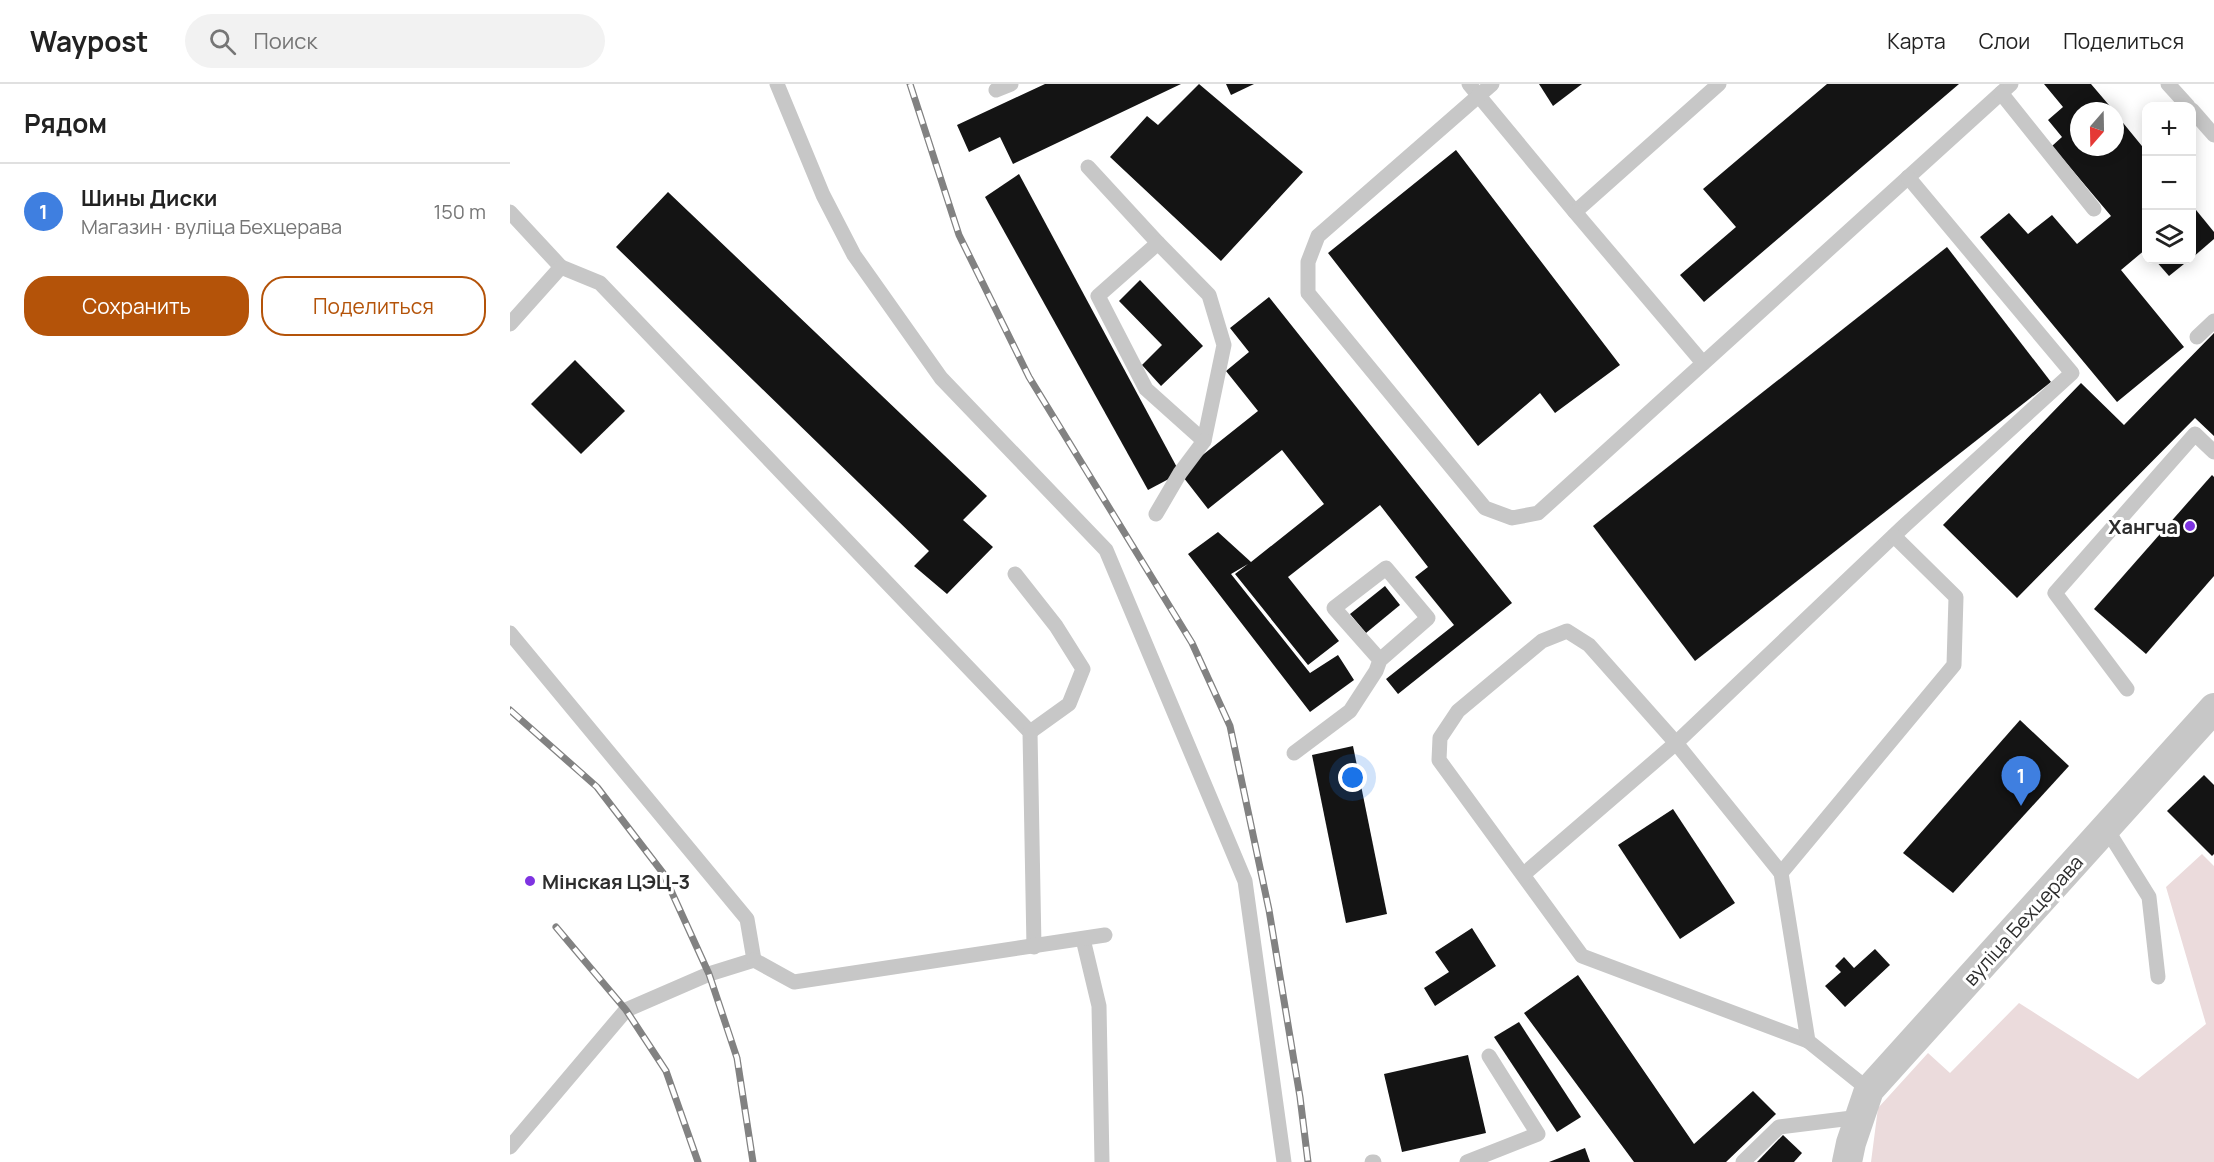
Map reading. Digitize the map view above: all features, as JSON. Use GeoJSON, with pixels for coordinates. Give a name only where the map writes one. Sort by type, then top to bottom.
{"type":"FeatureCollection","features":[{"type":"Feature","properties":{"kind":"street","name":"вуліца Бехцерава"},"geometry":{"type":"LineString","coordinates":[[1856,1128],[2106,828],[2214,708]]}},
{"type":"Feature","properties":{"kind":"lane"},"geometry":{"type":"LineString","coordinates":[[777,84],[823,195],[854,255],[941,378],[1106,550],[1245,881],[1284,1162]]}},
{"type":"Feature","properties":{"kind":"lane"},"geometry":{"type":"LineString","coordinates":[[996,90],[1011,84]]}},
{"type":"Feature","properties":{"kind":"lane"},"geometry":{"type":"LineString","coordinates":[[1492,84],[1474,90],[1318,236],[1308,262],[1308,293],[1485,508],[1512,518],[1539,513],[2006,89],[2094,209]]}},
{"type":"Feature","properties":{"kind":"lane"},"geometry":{"type":"LineString","coordinates":[[1575,212],[1719,84]]}},
{"type":"Feature","properties":{"kind":"lane"},"geometry":{"type":"LineString","coordinates":[[2168,84],[2184,102]]}},
{"type":"Feature","properties":{"kind":"lane"},"geometry":{"type":"LineString","coordinates":[[1474,90],[1703,363]]}},
{"type":"Feature","properties":{"kind":"lane"},"geometry":{"type":"LineString","coordinates":[[2196,115],[2214,135]]}},
{"type":"Feature","properties":{"kind":"lane"},"geometry":{"type":"LineString","coordinates":[[1088,167],[1209,296],[1224,345],[1203,441],[1180,473],[1156,514]]}},
{"type":"Feature","properties":{"kind":"lane"},"geometry":{"type":"LineString","coordinates":[[1524,874],[1676,743],[1894,536],[2072,373],[1908,177]]}},
{"type":"Feature","properties":{"kind":"lane"},"geometry":{"type":"LineString","coordinates":[[510,212],[561,267],[600,283],[1029,732],[1034,947]]}},
{"type":"Feature","properties":{"kind":"lane"},"geometry":{"type":"LineString","coordinates":[[1158,243],[1098,296],[1146,389],[1203,441]]}},
{"type":"Feature","properties":{"kind":"lane"},"geometry":{"type":"LineString","coordinates":[[510,324],[561,267]]}},
{"type":"Feature","properties":{"kind":"lane"},"geometry":{"type":"LineString","coordinates":[[2197,337],[2214,321]]}},
{"type":"Feature","properties":{"kind":"lane"},"geometry":{"type":"LineString","coordinates":[[2127,689],[2055,593],[2195,434],[2214,452]]}},
{"type":"Feature","properties":{"kind":"lane"},"geometry":{"type":"LineString","coordinates":[[1781,873],[1954,665],[1956,597],[1894,536]]}},
{"type":"Feature","properties":{"kind":"lane"},"geometry":{"type":"LineString","coordinates":[[1294,753],[1350,711],[1376,671],[1380,660],[1428,618],[1386,568],[1334,608],[1380,660]]}},
{"type":"Feature","properties":{"kind":"lane"},"geometry":{"type":"LineString","coordinates":[[1016,574],[1056,626],[1083,669],[1069,704],[1029,732]]}},
{"type":"Feature","properties":{"kind":"lane"},"geometry":{"type":"LineString","coordinates":[[1743,1162],[1779,1127],[1856,1128],[1808,1041],[1781,873],[1676,743],[1589,645],[1567,631],[1542,642],[1458,711],[1440,738],[1439,759],[1582,956],[1808,1041]]}},
{"type":"Feature","properties":{"kind":"lane"},"geometry":{"type":"LineString","coordinates":[[510,633],[747,919],[754,960]]}},
{"type":"Feature","properties":{"kind":"lane"},"geometry":{"type":"LineString","coordinates":[[2106,828],[2149,897],[2158,977]]}},
{"type":"Feature","properties":{"kind":"lane"},"geometry":{"type":"LineString","coordinates":[[510,1147],[626,1010],[710,974],[754,960],[794,982],[1105,935]]}},
{"type":"Feature","properties":{"kind":"lane"},"geometry":{"type":"LineString","coordinates":[[1083,939],[1099,1006],[1102,1162]]}},
{"type":"Feature","properties":{"kind":"lane"},"geometry":{"type":"LineString","coordinates":[[1467,1162],[1538,1134],[1489,1056]]}},
{"type":"Feature","properties":{"kind":"shaded area"},"geometry":{"type":"Polygon","coordinates":[[[2202,854],[2214,866],[2214,1162],[1871,1162],[1878,1108],[1928,1053],[1950,1073],[2019,1003],[2138,1079],[2206,1024],[2166,887],[2202,854]]]}},
{"type":"Feature","properties":{"kind":"building"},"geometry":{"type":"Polygon","coordinates":[[[1045,84],[1181,84],[1013,164],[1000,137],[969,152],[957,125],[1045,84]]]}},
{"type":"Feature","properties":{"kind":"building"},"geometry":{"type":"Polygon","coordinates":[[[1199,84],[1303,172],[1221,261],[1110,157],[1147,116],[1158,125],[1199,84]]]}},
{"type":"Feature","properties":{"kind":"building"},"geometry":{"type":"Polygon","coordinates":[[[1226,84],[1254,84],[1231,95],[1226,84]]]}},
{"type":"Feature","properties":{"kind":"building"},"geometry":{"type":"Polygon","coordinates":[[[1539,84],[1582,84],[1553,106],[1539,84]]]}},
{"type":"Feature","properties":{"kind":"building"},"geometry":{"type":"Polygon","coordinates":[[[1827,84],[1959,84],[1704,302],[1680,275],[1736,227],[1703,189],[1827,84]]]}},
{"type":"Feature","properties":{"kind":"building"},"geometry":{"type":"Polygon","coordinates":[[[2044,84],[2091,84],[2106,102],[2070,102],[2070,156],[2124,156],[2124,124],[2142,146],[2142,252],[2121,270],[2184,347],[2117,402],[1980,237],[2009,213],[2028,234],[2052,215],[2077,244],[2111,216],[2052,146],[2062,137],[2048,120],[2063,107],[2044,84]]]}},
{"type":"Feature","properties":{"kind":"building"},"geometry":{"type":"Polygon","coordinates":[[[1456,150],[1620,365],[1555,413],[1540,393],[1478,446],[1328,253],[1456,150]]]}},
{"type":"Feature","properties":{"kind":"building"},"geometry":{"type":"Polygon","coordinates":[[[1019,174],[1180,473],[1148,490],[985,197],[1019,174]]]}},
{"type":"Feature","properties":{"kind":"building"},"geometry":{"type":"Polygon","coordinates":[[[668,192],[987,496],[963,520],[993,547],[947,594],[914,566],[929,551],[616,247],[668,192]]]}},
{"type":"Feature","properties":{"kind":"building"},"geometry":{"type":"Polygon","coordinates":[[[2196,210],[2214,232],[2214,239],[2196,255],[2196,210]]]}},
{"type":"Feature","properties":{"kind":"building"},"geometry":{"type":"Polygon","coordinates":[[[1947,247],[2051,382],[1695,661],[1593,526],[1947,247]]]}},
{"type":"Feature","properties":{"kind":"building"},"geometry":{"type":"Polygon","coordinates":[[[2158,264],[2184,264],[2169,276],[2158,264]]]}},
{"type":"Feature","properties":{"kind":"building"},"geometry":{"type":"Polygon","coordinates":[[[1140,280],[1203,346],[1161,386],[1142,365],[1162,345],[1119,301],[1140,280]]]}},
{"type":"Feature","properties":{"kind":"building"},"geometry":{"type":"Polygon","coordinates":[[[1269,297],[1512,603],[1398,694],[1386,679],[1454,625],[1415,577],[1428,567],[1380,505],[1288,577],[1339,641],[1308,665],[1235,574],[1248,564],[1231,574],[1310,673],[1338,655],[1354,680],[1310,712],[1188,554],[1218,532],[1251,562],[1324,504],[1282,450],[1208,509],[1180,473],[1258,411],[1226,371],[1249,352],[1230,328],[1269,297]]]}},
{"type":"Feature","properties":{"kind":"building"},"geometry":{"type":"Polygon","coordinates":[[[2214,333],[2214,436],[2195,418],[2017,598],[1943,525],[2081,383],[2124,425],[2214,333]]]}},
{"type":"Feature","properties":{"kind":"building"},"geometry":{"type":"Polygon","coordinates":[[[575,360],[625,411],[581,454],[531,404],[575,360]]]}},
{"type":"Feature","properties":{"kind":"building","name":"Хангча"},"geometry":{"type":"Polygon","coordinates":[[[2212,475],[2214,477],[2214,576],[2146,654],[2094,609],[2212,475]]]}},
{"type":"Feature","properties":{"kind":"building"},"geometry":{"type":"Polygon","coordinates":[[[1385,586],[1400,605],[1366,633],[1350,614],[1385,586]]]}},
{"type":"Feature","properties":{"kind":"building"},"geometry":{"type":"Polygon","coordinates":[[[2020,720],[2069,766],[1953,893],[1903,853],[2020,720]]]}},
{"type":"Feature","properties":{"kind":"building"},"geometry":{"type":"Polygon","coordinates":[[[1353,746],[1387,914],[1346,923],[1312,755],[1353,746]]]}},
{"type":"Feature","properties":{"kind":"building"},"geometry":{"type":"Polygon","coordinates":[[[2204,775],[2214,785],[2214,854],[2212,856],[2167,811],[2204,775]]]}},
{"type":"Feature","properties":{"kind":"building"},"geometry":{"type":"Polygon","coordinates":[[[1673,809],[1735,903],[1680,939],[1618,845],[1673,809]]]}},
{"type":"Feature","properties":{"kind":"building"},"geometry":{"type":"Polygon","coordinates":[[[1472,928],[1496,966],[1435,1006],[1424,988],[1449,972],[1435,952],[1472,928]]]}},
{"type":"Feature","properties":{"kind":"building"},"geometry":{"type":"Polygon","coordinates":[[[1875,949],[1890,965],[1845,1007],[1825,986],[1841,972],[1835,966],[1844,957],[1854,968],[1875,949]]]}},
{"type":"Feature","properties":{"kind":"building"},"geometry":{"type":"Polygon","coordinates":[[[1578,975],[1694,1144],[1753,1091],[1776,1114],[1726,1162],[1634,1162],[1524,1013],[1578,975]]]}},
{"type":"Feature","properties":{"kind":"building"},"geometry":{"type":"Polygon","coordinates":[[[1519,1022],[1581,1117],[1557,1132],[1494,1037],[1519,1022]]]}},
{"type":"Feature","properties":{"kind":"building"},"geometry":{"type":"Polygon","coordinates":[[[1468,1055],[1486,1133],[1402,1152],[1384,1074],[1468,1055]]]}},
{"type":"Feature","properties":{"kind":"building"},"geometry":{"type":"Polygon","coordinates":[[[1783,1135],[1802,1153],[1794,1162],[1757,1162],[1783,1135]]]}},
{"type":"Feature","properties":{"kind":"building"},"geometry":{"type":"Polygon","coordinates":[[[1585,1148],[1590,1162],[1549,1162],[1585,1148]]]}},
{"type":"Feature","properties":{"kind":"railway"},"geometry":{"type":"LineString","coordinates":[[910,84],[959,235],[1029,377],[1192,643],[1230,726],[1269,910],[1300,1097],[1308,1162]]}},
{"type":"Feature","properties":{"kind":"railway"},"geometry":{"type":"LineString","coordinates":[[510,710],[597,787],[663,873],[709,974],[737,1058],[753,1162]]}},
{"type":"Feature","properties":{"kind":"railway"},"geometry":{"type":"LineString","coordinates":[[556,927],[626,1010],[666,1071],[698,1162]]}},
{"type":"Feature","properties":{"kind":"place","name":"Хангча"},"geometry":{"type":"Point","coordinates":[2190,526]}},
{"type":"Feature","properties":{"kind":"place","name":"Шины Диски"},"geometry":{"type":"Point","coordinates":[2021,806]}},
{"type":"Feature","properties":{"kind":"place","name":"Мінская ЦЭЦ-3"},"geometry":{"type":"Point","coordinates":[530,881]}}]}
